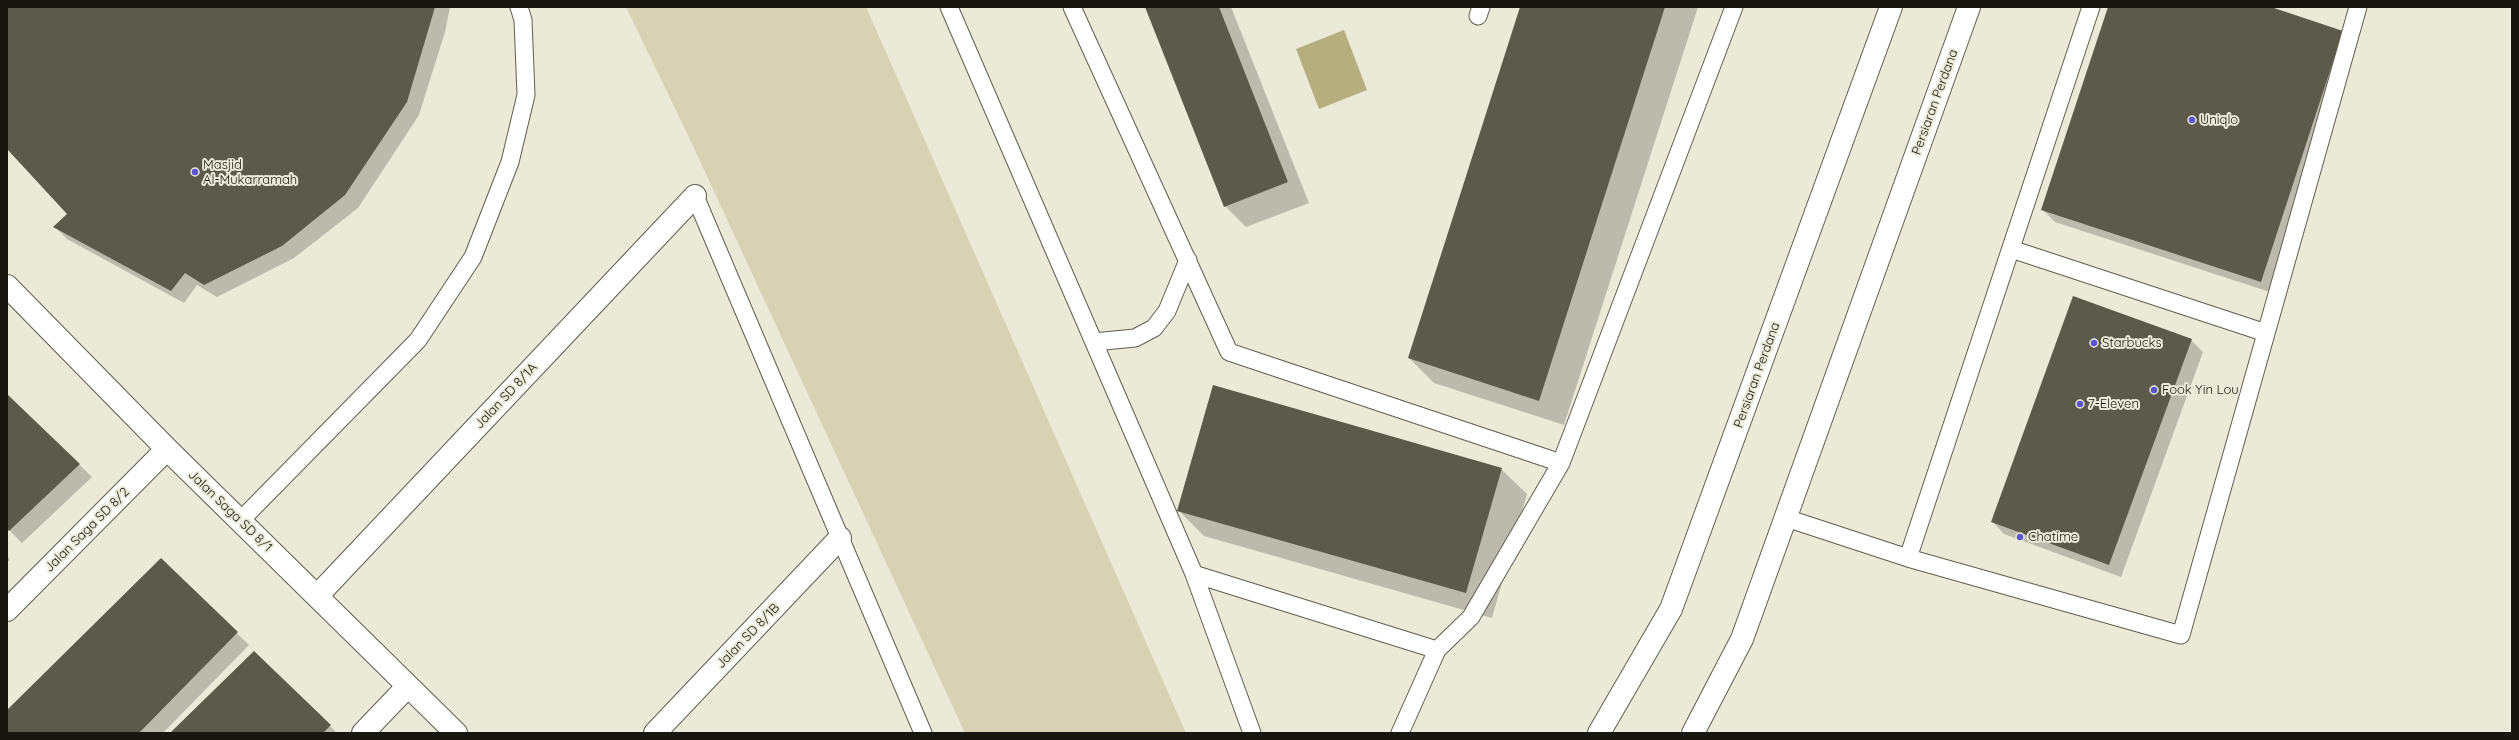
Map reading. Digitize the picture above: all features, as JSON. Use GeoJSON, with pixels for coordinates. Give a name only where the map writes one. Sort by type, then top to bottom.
{"type":"FeatureCollection","features":[{"type":"Feature","properties":{"kind":"street","name":"Persiaran Perdana"},"geometry":{"type":"LineString","coordinates":[[1599,733],[1671,609],[1891,7]]}},
{"type":"Feature","properties":{"kind":"street","name":"Persiaran Perdana"},"geometry":{"type":"LineString","coordinates":[[1693,733],[1742,639],[1969,7]]}},
{"type":"Feature","properties":{"kind":"street","name":"Jalan SD 8/1A"},"geometry":{"type":"LineString","coordinates":[[317,596],[695,196]]}},
{"type":"Feature","properties":{"kind":"street","name":"Jalan Saga SD 8/1"},"geometry":{"type":"LineString","coordinates":[[7,286],[167,449],[456,733]]}},
{"type":"Feature","properties":{"kind":"street","name":"Jalan Saga SD 8/2"},"geometry":{"type":"LineString","coordinates":[[7,610],[167,449]]}},
{"type":"Feature","properties":{"kind":"street","name":"Jalan SD 8/1B"},"geometry":{"type":"LineString","coordinates":[[655,733],[840,538]]}},
{"type":"Feature","properties":{"kind":"street"},"geometry":{"type":"LineString","coordinates":[[363,733],[408,686]]}},
{"type":"Feature","properties":{"kind":"street"},"geometry":{"type":"LineString","coordinates":[[1605,733],[1618,700]]}},
{"type":"Feature","properties":{"kind":"lane"},"geometry":{"type":"LineString","coordinates":[[240,521],[418,340],[473,257],[510,162],[526,95],[522,20],[519,7]]}},
{"type":"Feature","properties":{"kind":"lane"},"geometry":{"type":"LineString","coordinates":[[949,7],[1194,574],[1252,733]]}},
{"type":"Feature","properties":{"kind":"lane"},"geometry":{"type":"LineString","coordinates":[[1072,7],[1229,352],[1562,463]]}},
{"type":"Feature","properties":{"kind":"lane"},"geometry":{"type":"LineString","coordinates":[[1400,733],[1437,650],[1471,617],[1562,463],[1734,7]]}},
{"type":"Feature","properties":{"kind":"lane"},"geometry":{"type":"LineString","coordinates":[[1908,558],[2092,7]]}},
{"type":"Feature","properties":{"kind":"lane"},"geometry":{"type":"LineString","coordinates":[[1786,518],[1908,558],[2181,635],[2358,7]]}},
{"type":"Feature","properties":{"kind":"lane"},"geometry":{"type":"LineString","coordinates":[[695,196],[923,733]]}},
{"type":"Feature","properties":{"kind":"lane"},"geometry":{"type":"LineString","coordinates":[[2011,249],[2266,333]]}},
{"type":"Feature","properties":{"kind":"lane"},"geometry":{"type":"LineString","coordinates":[[1094,342],[1135,338],[1154,328],[1167,311],[1188,260]]}},
{"type":"Feature","properties":{"kind":"lane"},"geometry":{"type":"LineString","coordinates":[[1194,574],[1437,650]]}},
{"type":"Feature","properties":{"kind":"shaded area"},"geometry":{"type":"Polygon","coordinates":[[[626,7],[866,7],[1186,733],[965,733],[686,131],[626,7]]]}},
{"type":"Feature","properties":{"kind":"shaded area"},"geometry":{"type":"Polygon","coordinates":[[[1344,30],[1367,90],[1319,109],[1296,49],[1344,30]]]}},
{"type":"Feature","properties":{"kind":"building","name":"Masjid Al-Mukarramah"},"geometry":{"type":"Polygon","coordinates":[[[8,7],[435,7],[407,102],[345,195],[282,246],[204,285],[185,273],[171,291],[53,227],[67,214],[7,149],[8,7]]]}},
{"type":"Feature","properties":{"kind":"building"},"geometry":{"type":"Polygon","coordinates":[[[1145,7],[1219,7],[1288,182],[1224,207],[1145,7]]]}},
{"type":"Feature","properties":{"kind":"building"},"geometry":{"type":"Polygon","coordinates":[[[1520,7],[1665,7],[1539,401],[1408,358],[1520,7]]]}},
{"type":"Feature","properties":{"kind":"building","name":"Uniqlo"},"geometry":{"type":"Polygon","coordinates":[[[2108,7],[2271,7],[2343,31],[2261,282],[2041,210],[2108,7]]]}},
{"type":"Feature","properties":{"kind":"building"},"geometry":{"type":"Polygon","coordinates":[[[2073,296],[2192,339],[2109,565],[1991,522],[2073,296]]]}},
{"type":"Feature","properties":{"kind":"building"},"geometry":{"type":"Polygon","coordinates":[[[1213,385],[1502,468],[1466,593],[1177,511],[1213,385]]]}},
{"type":"Feature","properties":{"kind":"building"},"geometry":{"type":"Polygon","coordinates":[[[7,394],[80,464],[9,531],[7,529],[7,394]]]}},
{"type":"Feature","properties":{"kind":"building"},"geometry":{"type":"Polygon","coordinates":[[[161,558],[238,632],[139,733],[7,733],[7,710],[161,558]]]}},
{"type":"Feature","properties":{"kind":"building"},"geometry":{"type":"Polygon","coordinates":[[[254,651],[331,725],[323,733],[170,733],[254,651]]]}},
{"type":"Feature","properties":{"kind":"place","name":"Uniqlo"},"geometry":{"type":"Point","coordinates":[2192,120]}},
{"type":"Feature","properties":{"kind":"place","name":"Masjid Al-Mukarramah"},"geometry":{"type":"Point","coordinates":[195,172]}},
{"type":"Feature","properties":{"kind":"place","name":"Starbucks"},"geometry":{"type":"Point","coordinates":[2094,343]}},
{"type":"Feature","properties":{"kind":"place","name":"Fook Yin Lou"},"geometry":{"type":"Point","coordinates":[2154,390]}},
{"type":"Feature","properties":{"kind":"place","name":"7-Eleven"},"geometry":{"type":"Point","coordinates":[2080,404]}},
{"type":"Feature","properties":{"kind":"place","name":"Chatime"},"geometry":{"type":"Point","coordinates":[2020,537]}}]}
